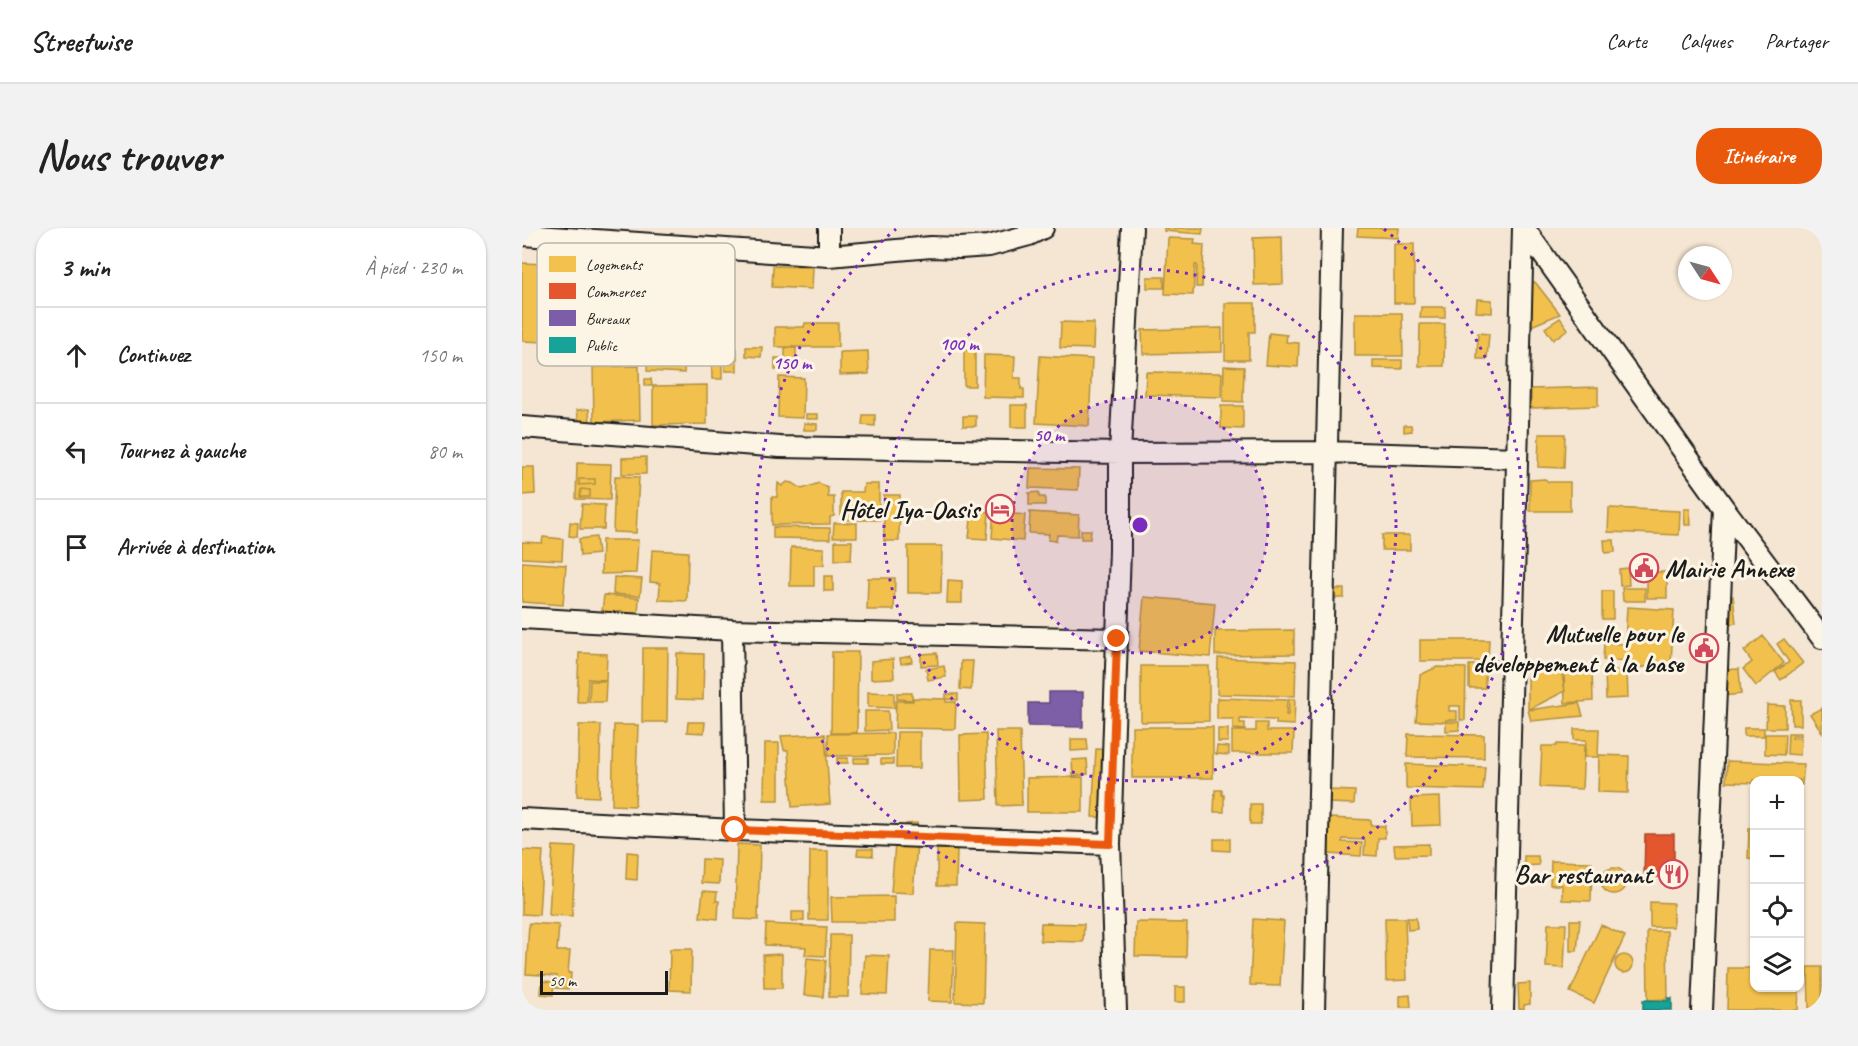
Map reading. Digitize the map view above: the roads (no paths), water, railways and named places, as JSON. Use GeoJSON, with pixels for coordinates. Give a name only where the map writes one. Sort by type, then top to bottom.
{"type":"FeatureCollection","features":[{"type":"Feature","properties":{"kind":"street"},"geometry":{"type":"LineString","coordinates":[[829,228],[829,256]]}},
{"type":"Feature","properties":{"kind":"street"},"geometry":{"type":"LineString","coordinates":[[735,250],[829,256],[931,247],[989,246],[1029,235],[1043,228]]}},
{"type":"Feature","properties":{"kind":"street"},"geometry":{"type":"LineString","coordinates":[[1116,1010],[1110,844],[1120,550],[1120,453],[1132,228]]}},
{"type":"Feature","properties":{"kind":"street"},"geometry":{"type":"LineString","coordinates":[[1314,1010],[1332,228]]}},
{"type":"Feature","properties":{"kind":"street"},"geometry":{"type":"LineString","coordinates":[[1503,1010],[1523,228]]}},
{"type":"Feature","properties":{"kind":"street"},"geometry":{"type":"LineString","coordinates":[[1523,228],[1724,508],[1822,638]]}},
{"type":"Feature","properties":{"kind":"street"},"geometry":{"type":"LineString","coordinates":[[522,235],[639,243]]}},
{"type":"Feature","properties":{"kind":"street"},"geometry":{"type":"LineString","coordinates":[[522,427],[780,447],[1120,453],[1327,452],[1517,458]]}},
{"type":"Feature","properties":{"kind":"street"},"geometry":{"type":"LineString","coordinates":[[1702,1010],[1724,508]]}},
{"type":"Feature","properties":{"kind":"street"},"geometry":{"type":"LineString","coordinates":[[522,618],[732,630],[1117,639]]}},
{"type":"Feature","properties":{"kind":"street"},"geometry":{"type":"LineString","coordinates":[[732,630],[735,830]]}},
{"type":"Feature","properties":{"kind":"street"},"geometry":{"type":"LineString","coordinates":[[522,819],[735,830],[1110,844]]}},
{"type":"Feature","properties":{"kind":"place","name":"Hôtel Iya-Oasis"},"geometry":{"type":"Point","coordinates":[1000,509]}},
{"type":"Feature","properties":{"kind":"place","name":"Mairie Annexe"},"geometry":{"type":"Point","coordinates":[1644,568]}},
{"type":"Feature","properties":{"kind":"place","name":"Mutuelle pour le développement à la base"},"geometry":{"type":"Point","coordinates":[1704,648]}},
{"type":"Feature","properties":{"kind":"place","name":"Bar restaurant"},"geometry":{"type":"Point","coordinates":[1673,874]}}]}
